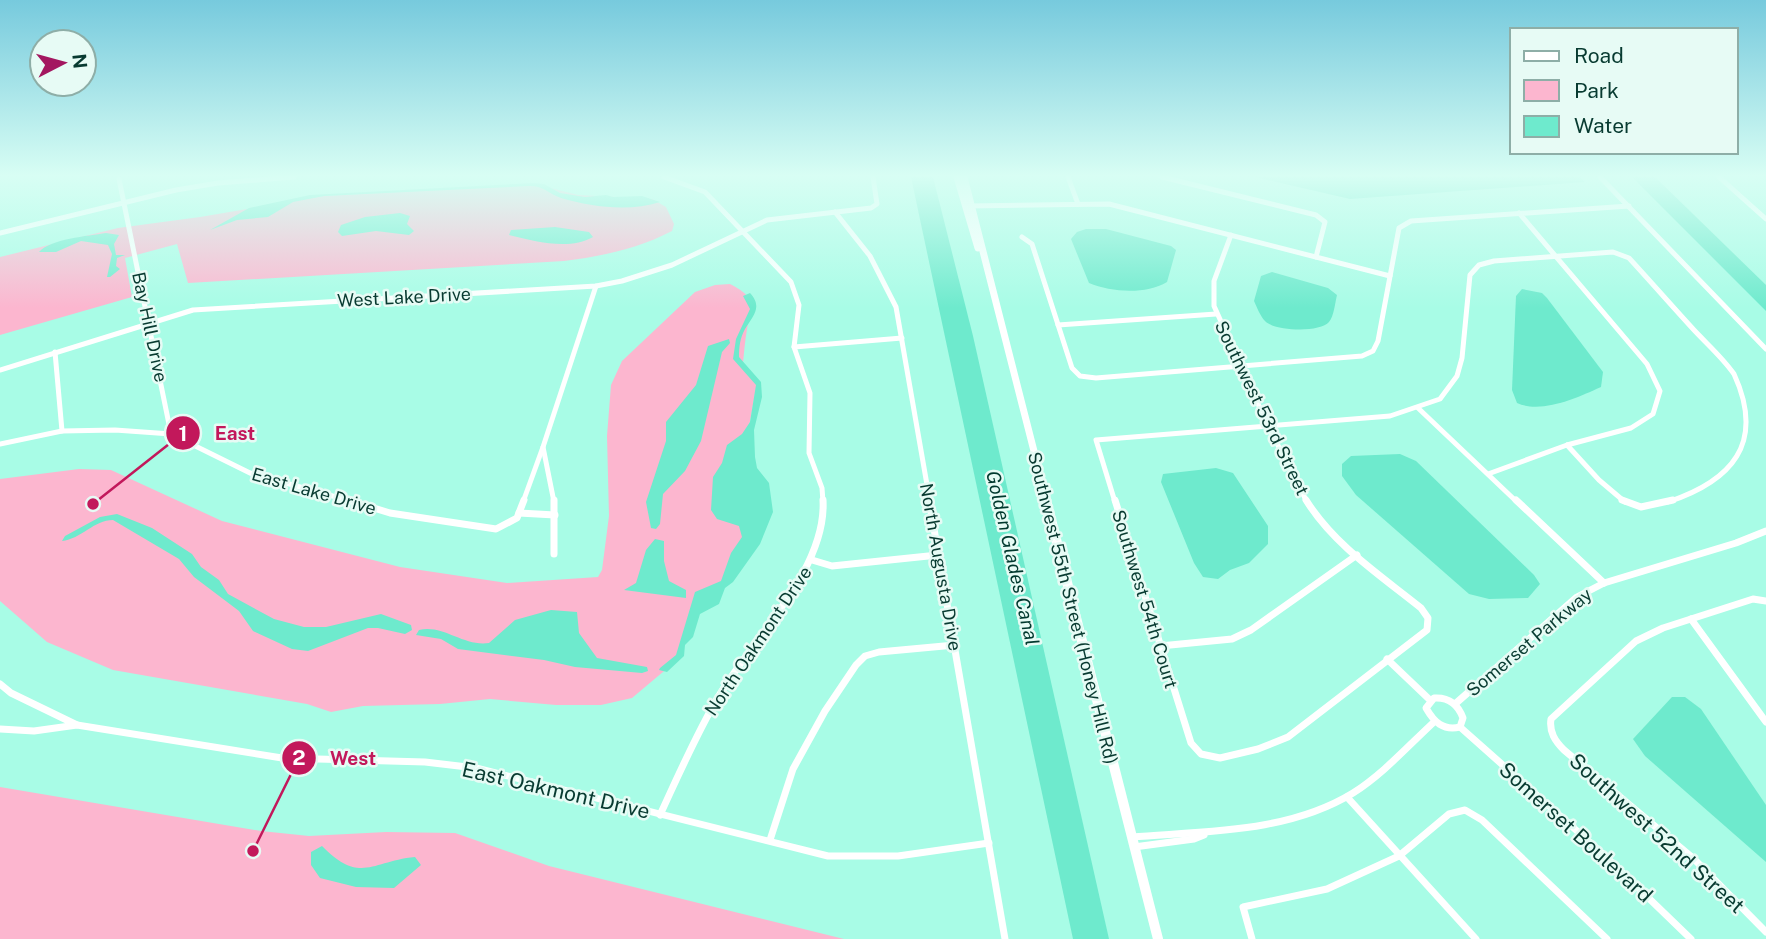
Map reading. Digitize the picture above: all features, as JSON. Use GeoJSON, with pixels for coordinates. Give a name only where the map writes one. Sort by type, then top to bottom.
{"type":"FeatureCollection","features":[{"type":"Feature","properties":{"kind":"street"},"geometry":{"type":"LineString","coordinates":[[0,233],[51,221]]}},
{"type":"Feature","properties":{"kind":"street","name":"Bay Hill Drive"},"geometry":{"type":"LineString","coordinates":[[126,221],[172,434]]}},
{"type":"Feature","properties":{"kind":"street","name":"North Oakmont Drive"},"geometry":{"type":"LineString","coordinates":[[660,815],[694,741],[718,697],[812,560],[824,519],[822,488],[809,453],[810,393],[794,347],[799,305],[797,293],[791,282],[732,221]]}},
{"type":"Feature","properties":{"kind":"street","name":"West Lake Drive"},"geometry":{"type":"LineString","coordinates":[[0,370],[193,310],[596,286],[662,268],[765,221]]}},
{"type":"Feature","properties":{"kind":"street","name":"North Augusta Drive"},"geometry":{"type":"LineString","coordinates":[[843,221],[857,237],[890,290],[901,338],[1004,939]]}},
{"type":"Feature","properties":{"kind":"street","name":"Southwest 55th Street (Honey Hill Rd)"},"geometry":{"type":"LineString","coordinates":[[972,221],[1158,939]]}},
{"type":"Feature","properties":{"kind":"street"},"geometry":{"type":"LineString","coordinates":[[1175,221],[1390,276]]}},
{"type":"Feature","properties":{"kind":"street"},"geometry":{"type":"LineString","coordinates":[[1316,257],[1324,221]]}},
{"type":"Feature","properties":{"kind":"street"},"geometry":{"type":"LineString","coordinates":[[1022,237],[1032,244],[1072,368],[1080,376],[1096,378],[1357,358],[1368,354],[1378,341],[1399,228],[1411,222],[1425,221]]}},
{"type":"Feature","properties":{"kind":"street"},"geometry":{"type":"LineString","coordinates":[[1488,474],[1567,445],[1631,428],[1653,414],[1660,391],[1647,364],[1526,221]]}},
{"type":"Feature","properties":{"kind":"street"},"geometry":{"type":"LineString","coordinates":[[1643,221],[1766,349]]}},
{"type":"Feature","properties":{"kind":"street","name":"Southwest 53rd Street"},"geometry":{"type":"LineString","coordinates":[[1231,235],[1212,286],[1216,314],[1311,509],[1357,555],[1421,608],[1428,618],[1426,630],[1387,659]]}},
{"type":"Feature","properties":{"kind":"street"},"geometry":{"type":"LineString","coordinates":[[1270,426],[1390,416],[1440,399],[1457,376],[1462,358],[1470,275],[1479,265],[1494,261],[1557,256],[1613,252],[1621,254],[1629,258],[1734,374],[1745,397],[1752,422],[1749,445],[1741,462],[1725,477],[1700,492],[1651,506],[1635,506],[1620,499],[1567,445]]}},
{"type":"Feature","properties":{"kind":"street"},"geometry":{"type":"LineString","coordinates":[[555,514],[519,513],[596,286]]}},
{"type":"Feature","properties":{"kind":"street"},"geometry":{"type":"LineString","coordinates":[[1058,325],[1216,314]]}},
{"type":"Feature","properties":{"kind":"street"},"geometry":{"type":"LineString","coordinates":[[794,347],[901,338]]}},
{"type":"Feature","properties":{"kind":"street"},"geometry":{"type":"LineString","coordinates":[[55,352],[62,431]]}},
{"type":"Feature","properties":{"kind":"street"},"geometry":{"type":"LineString","coordinates":[[1418,408],[1604,583]]}},
{"type":"Feature","properties":{"kind":"street","name":"Southwest 54th Court"},"geometry":{"type":"LineString","coordinates":[[1270,426],[1096,440],[1191,743],[1201,754],[1220,758],[1258,749],[1288,737],[1387,659]]}},
{"type":"Feature","properties":{"kind":"street","name":"East Lake Drive"},"geometry":{"type":"LineString","coordinates":[[0,444],[62,431],[115,430],[172,434],[250,474],[311,488],[390,513],[496,529],[517,518],[519,513]]}},
{"type":"Feature","properties":{"kind":"street"},"geometry":{"type":"LineString","coordinates":[[543,447],[555,514],[554,554]]}},
{"type":"Feature","properties":{"kind":"street","name":"Somerset Parkway"},"geometry":{"type":"LineString","coordinates":[[1455,704],[1577,597],[1604,583],[1736,543],[1766,531]]}},
{"type":"Feature","properties":{"kind":"street"},"geometry":{"type":"LineString","coordinates":[[812,560],[832,566],[938,555]]}},
{"type":"Feature","properties":{"kind":"street"},"geometry":{"type":"LineString","coordinates":[[1160,646],[1232,639],[1251,630],[1357,555]]}},
{"type":"Feature","properties":{"kind":"street"},"geometry":{"type":"LineString","coordinates":[[1765,601],[1753,599],[1692,619],[1766,722]]}},
{"type":"Feature","properties":{"kind":"street","name":"Southwest 52nd Street"},"geometry":{"type":"LineString","coordinates":[[1692,619],[1636,641],[1551,719],[1550,732],[1564,750],[1694,859],[1766,932]]}},
{"type":"Feature","properties":{"kind":"street"},"geometry":{"type":"LineString","coordinates":[[769,840],[793,769],[825,711],[856,665],[865,656],[880,652],[955,645]]}},
{"type":"Feature","properties":{"kind":"street"},"geometry":{"type":"LineString","coordinates":[[1387,659],[1430,700]]}},
{"type":"Feature","properties":{"kind":"street","name":"East Oakmont Drive"},"geometry":{"type":"LineString","coordinates":[[0,684],[11,693],[77,725],[282,758],[425,762],[476,768],[769,840],[807,852],[859,857],[918,855],[989,843]]}},
{"type":"Feature","properties":{"kind":"street"},"geometry":{"type":"LineString","coordinates":[[1445,698],[1455,704],[1463,718],[1460,727],[1445,729],[1434,722],[1427,713],[1430,700],[1445,698]]}},
{"type":"Feature","properties":{"kind":"street"},"geometry":{"type":"LineString","coordinates":[[1133,842],[1195,839],[1205,834],[1250,829],[1306,815],[1347,797],[1434,722]]}},
{"type":"Feature","properties":{"kind":"street","name":"East Oakmont Drive"},"geometry":{"type":"LineString","coordinates":[[0,729],[34,731],[77,725]]}},
{"type":"Feature","properties":{"kind":"street","name":"Somerset Boulevard"},"geometry":{"type":"LineString","coordinates":[[1460,727],[1603,854],[1691,939]]}},
{"type":"Feature","properties":{"kind":"street"},"geometry":{"type":"LineString","coordinates":[[1347,797],[1476,939]]}},
{"type":"Feature","properties":{"kind":"street"},"geometry":{"type":"LineString","coordinates":[[1252,939],[1243,907],[1328,889],[1399,856],[1449,814],[1465,810],[1482,820],[1607,939]]}},
{"type":"Feature","properties":{"kind":"green space"},"geometry":{"type":"Polygon","coordinates":[[[172,221],[673,221],[674,224],[672,231],[646,243],[620,251],[564,261],[188,283],[177,244],[125,258],[132,297],[0,335],[0,257],[118,228],[172,221]]]}},
{"type":"Feature","properties":{"kind":"green space"},"geometry":{"type":"Polygon","coordinates":[[[730,284],[745,293],[750,302],[743,363],[757,382],[747,438],[764,492],[736,570],[701,608],[676,661],[632,698],[601,705],[556,705],[490,699],[440,704],[363,706],[331,712],[307,704],[113,670],[47,642],[0,601],[0,479],[79,469],[111,470],[222,521],[400,567],[507,583],[598,577],[602,570],[609,516],[607,436],[611,385],[622,361],[695,292],[715,285],[730,284]]]}},
{"type":"Feature","properties":{"kind":"green space"},"geometry":{"type":"Polygon","coordinates":[[[0,787],[261,831],[309,836],[386,832],[455,833],[549,866],[844,939],[0,939],[0,787]]]}},
{"type":"Feature","properties":{"kind":"water"},"geometry":{"type":"Polygon","coordinates":[[[226,221],[235,221],[210,230],[226,221]]]}},
{"type":"Feature","properties":{"kind":"water"},"geometry":{"type":"Polygon","coordinates":[[[354,221],[408,221],[407,224],[414,231],[409,235],[376,231],[342,236],[338,232],[341,225],[354,221]]]}},
{"type":"Feature","properties":{"kind":"water","name":"Golden Glades Canal"},"geometry":{"type":"Polygon","coordinates":[[[920,221],[944,221],[973,336],[1109,939],[1073,939],[920,221]]]}},
{"type":"Feature","properties":{"kind":"water"},"geometry":{"type":"Polygon","coordinates":[[[1676,221],[1700,221],[1766,285],[1766,311],[1676,221]]]}},
{"type":"Feature","properties":{"kind":"water"},"geometry":{"type":"Polygon","coordinates":[[[555,227],[589,232],[593,237],[562,244],[509,235],[511,230],[555,227]]]}},
{"type":"Feature","properties":{"kind":"water"},"geometry":{"type":"Polygon","coordinates":[[[1106,229],[1171,246],[1176,250],[1167,282],[1149,289],[1128,291],[1089,283],[1071,239],[1077,232],[1106,229]]]}},
{"type":"Feature","properties":{"kind":"water"},"geometry":{"type":"Polygon","coordinates":[[[106,233],[119,235],[114,244],[116,255],[125,255],[117,258],[116,266],[120,269],[110,277],[107,277],[112,254],[108,245],[81,241],[56,252],[39,252],[60,241],[106,233]]]}},
{"type":"Feature","properties":{"kind":"water"},"geometry":{"type":"Polygon","coordinates":[[[1272,272],[1328,288],[1337,295],[1329,322],[1316,328],[1297,329],[1278,327],[1265,321],[1254,301],[1261,276],[1272,272]]]}},
{"type":"Feature","properties":{"kind":"water"},"geometry":{"type":"Polygon","coordinates":[[[1522,289],[1542,293],[1547,298],[1603,372],[1601,387],[1548,406],[1517,403],[1512,390],[1516,296],[1522,289]]]}},
{"type":"Feature","properties":{"kind":"water"},"geometry":{"type":"Polygon","coordinates":[[[750,293],[756,307],[754,316],[742,336],[739,357],[761,382],[762,397],[754,430],[755,457],[757,468],[769,483],[773,512],[760,544],[733,582],[725,588],[719,604],[700,614],[693,637],[685,645],[684,656],[667,672],[659,670],[676,655],[695,592],[721,581],[731,553],[742,537],[739,526],[717,519],[711,510],[713,477],[722,463],[727,445],[742,434],[750,422],[756,385],[733,359],[736,339],[750,309],[743,296],[750,293]]]}},
{"type":"Feature","properties":{"kind":"water"},"geometry":{"type":"Polygon","coordinates":[[[729,339],[730,343],[722,352],[701,441],[685,471],[663,494],[660,524],[656,529],[651,528],[646,502],[666,441],[666,422],[696,385],[708,346],[729,339]]]}},
{"type":"Feature","properties":{"kind":"water"},"geometry":{"type":"Polygon","coordinates":[[[1400,454],[1416,461],[1534,575],[1540,584],[1528,598],[1489,599],[1469,594],[1356,495],[1342,476],[1342,464],[1351,456],[1400,454]]]}},
{"type":"Feature","properties":{"kind":"water"},"geometry":{"type":"Polygon","coordinates":[[[1216,468],[1233,473],[1268,526],[1268,544],[1249,563],[1230,570],[1218,579],[1203,577],[1194,563],[1161,482],[1163,474],[1216,468]]]}},
{"type":"Feature","properties":{"kind":"water"},"geometry":{"type":"Polygon","coordinates":[[[117,514],[152,528],[192,554],[201,567],[219,580],[228,594],[274,619],[304,627],[326,627],[381,614],[411,625],[412,630],[405,634],[368,628],[308,651],[292,649],[253,631],[239,611],[194,577],[179,559],[113,520],[100,523],[62,541],[65,536],[100,517],[117,514]]]}},
{"type":"Feature","properties":{"kind":"water"},"geometry":{"type":"Polygon","coordinates":[[[655,539],[664,541],[664,561],[669,581],[686,590],[686,598],[624,590],[636,583],[646,550],[655,539]]]}},
{"type":"Feature","properties":{"kind":"water"},"geometry":{"type":"Polygon","coordinates":[[[551,610],[577,612],[579,633],[597,658],[647,667],[648,671],[642,673],[575,667],[544,660],[458,649],[441,639],[416,635],[419,630],[428,629],[471,642],[489,643],[515,620],[551,610]]]}},
{"type":"Feature","properties":{"kind":"water"},"geometry":{"type":"Polygon","coordinates":[[[1672,697],[1685,697],[1701,709],[1766,805],[1766,862],[1645,756],[1633,739],[1672,697]]]}},
{"type":"Feature","properties":{"kind":"water"},"geometry":{"type":"Polygon","coordinates":[[[322,846],[335,858],[357,868],[415,857],[421,865],[394,888],[356,887],[320,878],[311,865],[311,852],[322,846]]]}},
{"type":"Feature","properties":{"kind":"place","name":"East"},"geometry":{"type":"Point","coordinates":[93,504]}},
{"type":"Feature","properties":{"kind":"place","name":"West"},"geometry":{"type":"Point","coordinates":[253,851]}}]}
